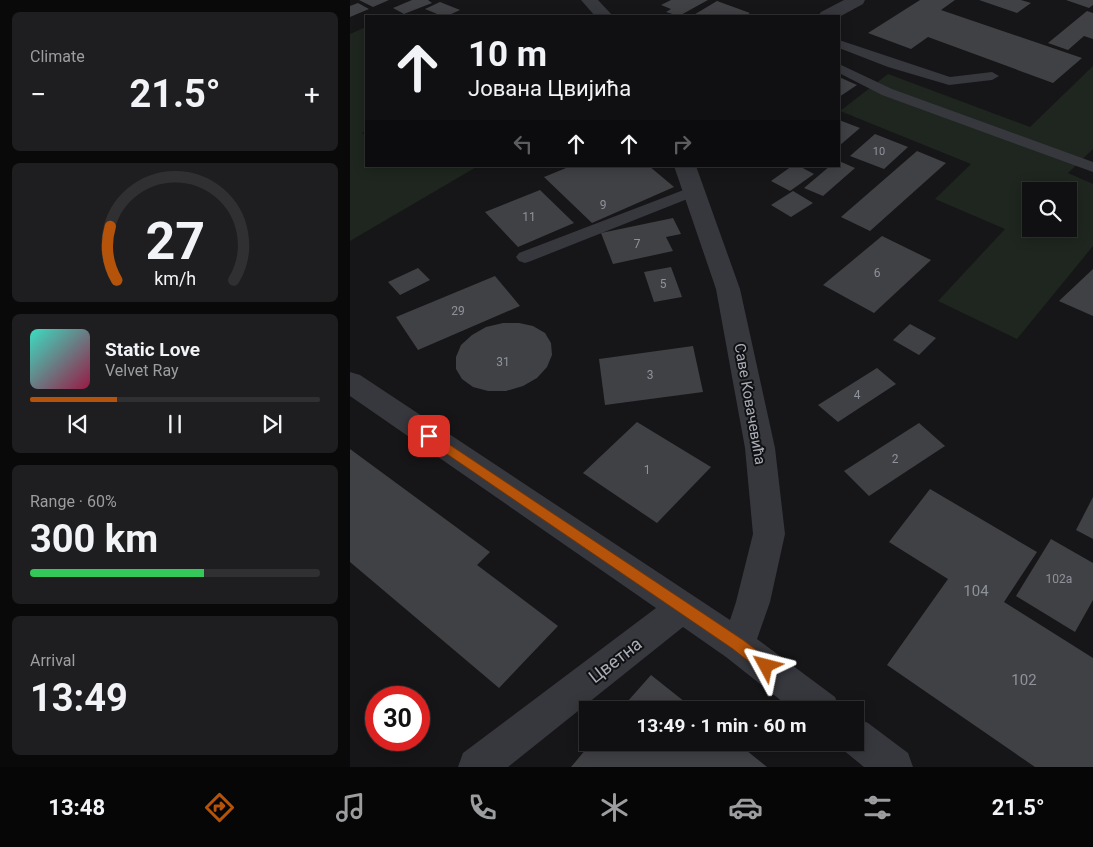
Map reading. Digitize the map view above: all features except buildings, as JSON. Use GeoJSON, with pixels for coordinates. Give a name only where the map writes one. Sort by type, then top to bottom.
{"type":"FeatureCollection","features":[{"type":"Feature","properties":{"kind":"street"},"geometry":{"type":"LineString","coordinates":[[589,0],[603,15]]}},
{"type":"Feature","properties":{"kind":"street"},"geometry":{"type":"LineString","coordinates":[[828,15],[856,0]]}},
{"type":"Feature","properties":{"kind":"street","name":"Саве Ковачевића"},"geometry":{"type":"LineString","coordinates":[[690,179],[728,289],[760,448],[769,534],[753,602],[738,644]]}},
{"type":"Feature","properties":{"kind":"street"},"geometry":{"type":"LineString","coordinates":[[350,382],[682,608],[738,644],[811,701]]}},
{"type":"Feature","properties":{"kind":"street","name":"Цветна"},"geometry":{"type":"LineString","coordinates":[[477,767],[682,608]]}},
{"type":"Feature","properties":{"kind":"street"},"geometry":{"type":"LineString","coordinates":[[864,743],[894,767]]}},
{"type":"Feature","properties":{"kind":"lane"},"geometry":{"type":"LineString","coordinates":[[840,44],[893,64],[949,81],[992,76]]}},
{"type":"Feature","properties":{"kind":"lane"},"geometry":{"type":"LineString","coordinates":[[840,68],[887,92],[1093,167]]}},
{"type":"Feature","properties":{"kind":"lane"},"geometry":{"type":"LineString","coordinates":[[525,257],[690,179]]}},
{"type":"Feature","properties":{"kind":"shaded area"},"geometry":{"type":"Polygon","coordinates":[[[365,27],[365,132],[362,133],[365,135],[365,167],[476,167],[350,241],[350,34],[365,27]]]}},
{"type":"Feature","properties":{"kind":"shaded area"},"geometry":{"type":"Polygon","coordinates":[[[1093,66],[1093,149],[1068,173],[1093,184],[1093,246],[1017,339],[938,301],[1005,229],[935,199],[971,164],[840,111],[888,74],[1030,127],[1093,66]]]}},
{"type":"Feature","properties":{"kind":"route"},"geometry":{"type":"LineString","coordinates":[[429,436],[738,644],[766,666]]}}]}
